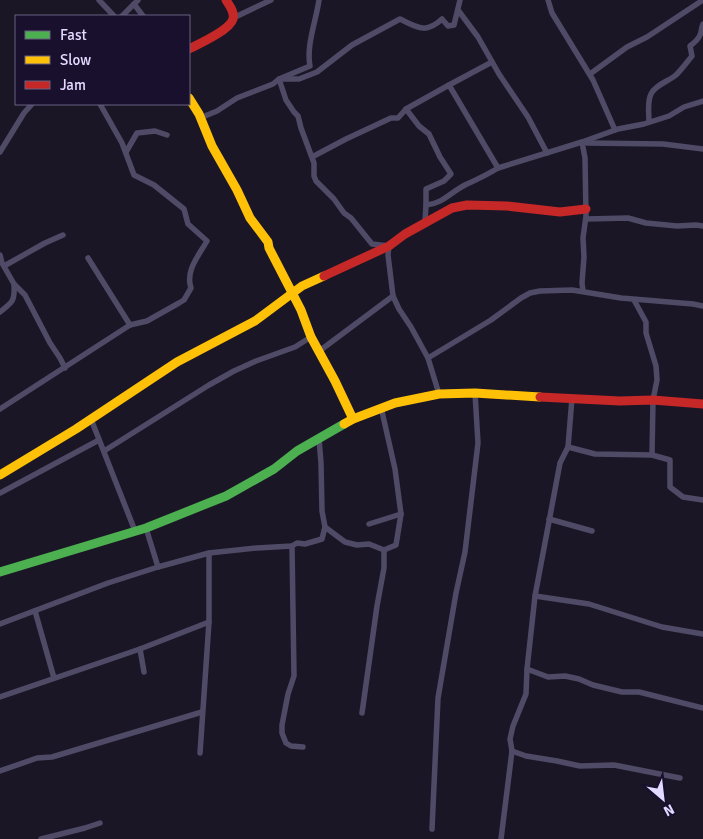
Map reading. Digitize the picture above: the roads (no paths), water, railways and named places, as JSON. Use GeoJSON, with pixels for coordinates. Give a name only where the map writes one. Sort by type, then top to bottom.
{"type":"FeatureCollection","features":[{"type":"Feature","properties":{"kind":"street"},"geometry":{"type":"LineString","coordinates":[[99,0],[113,15]]}},
{"type":"Feature","properties":{"kind":"street"},"geometry":{"type":"LineString","coordinates":[[226,0],[233,13],[233,18]]}},
{"type":"Feature","properties":{"kind":"street"},"geometry":{"type":"LineString","coordinates":[[190,48],[217,33],[230,23],[233,18],[271,0]]}},
{"type":"Feature","properties":{"kind":"street"},"geometry":{"type":"LineString","coordinates":[[200,118],[217,111],[237,98],[273,84],[310,66],[308,50],[319,0]]}},
{"type":"Feature","properties":{"kind":"street"},"geometry":{"type":"LineString","coordinates":[[279,80],[299,79],[317,72],[352,45],[400,19],[419,29],[434,27],[442,19],[448,26],[454,26],[460,0]]}},
{"type":"Feature","properties":{"kind":"street"},"geometry":{"type":"LineString","coordinates":[[548,0],[552,13],[590,74],[615,130]]}},
{"type":"Feature","properties":{"kind":"street"},"geometry":{"type":"LineString","coordinates":[[590,74],[627,47],[703,0]]}},
{"type":"Feature","properties":{"kind":"street"},"geometry":{"type":"LineString","coordinates":[[123,15],[136,2],[142,15]]}},
{"type":"Feature","properties":{"kind":"street"},"geometry":{"type":"LineString","coordinates":[[458,10],[478,37],[548,153]]}},
{"type":"Feature","properties":{"kind":"street"},"geometry":{"type":"LineString","coordinates":[[649,122],[648,108],[652,92],[670,80],[692,56],[690,46],[696,42],[701,34],[703,24]]}},
{"type":"Feature","properties":{"kind":"street"},"geometry":{"type":"LineString","coordinates":[[312,157],[390,118],[398,118],[406,108],[492,62]]}},
{"type":"Feature","properties":{"kind":"street"},"geometry":{"type":"LineString","coordinates":[[279,80],[286,100],[298,116],[314,163],[316,181],[334,199],[344,213],[351,218],[372,244],[390,246]]}},
{"type":"Feature","properties":{"kind":"street"},"geometry":{"type":"LineString","coordinates":[[449,85],[498,168]]}},
{"type":"Feature","properties":{"kind":"street"},"geometry":{"type":"LineString","coordinates":[[190,100],[250,218],[268,242],[271,253],[301,310],[318,352],[335,381],[353,419]]}},
{"type":"Feature","properties":{"kind":"street"},"geometry":{"type":"LineString","coordinates":[[426,205],[434,204],[498,168],[615,130],[669,116],[684,106],[703,101]]}},
{"type":"Feature","properties":{"kind":"street"},"geometry":{"type":"LineString","coordinates":[[0,152],[24,113],[31,105]]}},
{"type":"Feature","properties":{"kind":"street"},"geometry":{"type":"LineString","coordinates":[[0,409],[130,325],[147,321],[184,300],[191,288],[189,281],[190,273],[207,241],[188,224],[184,209],[154,185],[134,175],[122,143],[101,105]]}},
{"type":"Feature","properties":{"kind":"street"},"geometry":{"type":"LineString","coordinates":[[406,108],[419,126],[429,134],[451,174],[444,181],[426,189],[425,222]]}},
{"type":"Feature","properties":{"kind":"street"},"geometry":{"type":"LineString","coordinates":[[126,152],[137,133],[155,131],[167,135]]}},
{"type":"Feature","properties":{"kind":"street"},"geometry":{"type":"LineString","coordinates":[[582,142],[663,144],[703,149]]}},
{"type":"Feature","properties":{"kind":"street"},"geometry":{"type":"LineString","coordinates":[[582,142],[585,158],[586,214],[583,238],[583,291]]}},
{"type":"Feature","properties":{"kind":"street"},"geometry":{"type":"LineString","coordinates":[[0,475],[91,419],[176,362],[254,321],[302,286],[390,246],[425,222],[452,208],[466,205],[506,206],[628,218],[646,224],[703,226]]}},
{"type":"Feature","properties":{"kind":"street"},"geometry":{"type":"LineString","coordinates":[[4,266],[63,235]]}},
{"type":"Feature","properties":{"kind":"street"},"geometry":{"type":"LineString","coordinates":[[390,246],[388,255],[393,296],[428,358],[439,394]]}},
{"type":"Feature","properties":{"kind":"street"},"geometry":{"type":"LineString","coordinates":[[0,255],[14,284],[25,295],[65,368]]}},
{"type":"Feature","properties":{"kind":"street"},"geometry":{"type":"LineString","coordinates":[[88,258],[130,325]]}},
{"type":"Feature","properties":{"kind":"street"},"geometry":{"type":"LineString","coordinates":[[0,312],[11,304],[14,299],[14,284]]}},
{"type":"Feature","properties":{"kind":"street"},"geometry":{"type":"LineString","coordinates":[[428,358],[491,320],[521,298],[530,293],[540,291],[583,291],[634,300],[703,306]]}},
{"type":"Feature","properties":{"kind":"street"},"geometry":{"type":"LineString","coordinates":[[318,352],[393,296]]}},
{"type":"Feature","properties":{"kind":"street"},"geometry":{"type":"LineString","coordinates":[[634,300],[646,322],[646,333],[656,366],[658,380],[653,400],[652,455]]}},
{"type":"Feature","properties":{"kind":"street"},"geometry":{"type":"LineString","coordinates":[[104,451],[208,385],[256,361],[295,348],[311,337]]}},
{"type":"Feature","properties":{"kind":"street"},"geometry":{"type":"LineString","coordinates":[[0,572],[146,528],[226,496],[274,469],[297,451],[353,419],[395,402],[439,394],[475,393],[620,401],[653,400],[703,404]]}},
{"type":"Feature","properties":{"kind":"street"},"geometry":{"type":"LineString","coordinates":[[432,829],[438,698],[465,552],[478,443],[475,393]]}},
{"type":"Feature","properties":{"kind":"street"},"geometry":{"type":"LineString","coordinates":[[501,839],[512,751],[510,738],[526,694],[534,596],[560,463],[568,447],[572,398]]}},
{"type":"Feature","properties":{"kind":"street"},"geometry":{"type":"LineString","coordinates":[[325,528],[345,542],[357,545],[369,544],[384,550],[396,545],[401,514],[381,407]]}},
{"type":"Feature","properties":{"kind":"street"},"geometry":{"type":"LineString","coordinates":[[91,419],[135,531]]}},
{"type":"Feature","properties":{"kind":"street"},"geometry":{"type":"LineString","coordinates":[[0,624],[108,583],[209,553],[292,546],[322,539],[325,528],[322,511],[319,439]]}},
{"type":"Feature","properties":{"kind":"street"},"geometry":{"type":"LineString","coordinates":[[0,493],[99,440]]}},
{"type":"Feature","properties":{"kind":"street"},"geometry":{"type":"LineString","coordinates":[[568,447],[596,454],[652,455],[670,460],[670,487],[683,497],[703,500]]}},
{"type":"Feature","properties":{"kind":"street"},"geometry":{"type":"LineString","coordinates":[[368,524],[401,514]]}},
{"type":"Feature","properties":{"kind":"street"},"geometry":{"type":"LineString","coordinates":[[549,519],[592,531]]}},
{"type":"Feature","properties":{"kind":"street"},"geometry":{"type":"LineString","coordinates":[[146,528],[158,567]]}},
{"type":"Feature","properties":{"kind":"street"},"geometry":{"type":"LineString","coordinates":[[292,546],[294,676],[286,705],[282,733],[286,743],[291,746],[303,747]]}},
{"type":"Feature","properties":{"kind":"street"},"geometry":{"type":"LineString","coordinates":[[362,713],[384,568],[384,550]]}},
{"type":"Feature","properties":{"kind":"street"},"geometry":{"type":"LineString","coordinates":[[200,753],[209,622],[209,553]]}},
{"type":"Feature","properties":{"kind":"street"},"geometry":{"type":"LineString","coordinates":[[534,596],[589,604],[662,627],[703,634]]}},
{"type":"Feature","properties":{"kind":"street"},"geometry":{"type":"LineString","coordinates":[[36,611],[54,678]]}},
{"type":"Feature","properties":{"kind":"street"},"geometry":{"type":"LineString","coordinates":[[0,697],[209,622]]}},
{"type":"Feature","properties":{"kind":"street"},"geometry":{"type":"LineString","coordinates":[[140,648],[144,672]]}},
{"type":"Feature","properties":{"kind":"street"},"geometry":{"type":"LineString","coordinates":[[527,668],[548,676],[565,676],[622,692],[639,692],[703,708]]}},
{"type":"Feature","properties":{"kind":"street"},"geometry":{"type":"LineString","coordinates":[[0,771],[37,758],[52,757],[202,712]]}},
{"type":"Feature","properties":{"kind":"street"},"geometry":{"type":"LineString","coordinates":[[512,751],[526,756],[580,766],[614,765],[680,778]]}},
{"type":"Feature","properties":{"kind":"street"},"geometry":{"type":"LineString","coordinates":[[41,839],[100,823]]}}]}
